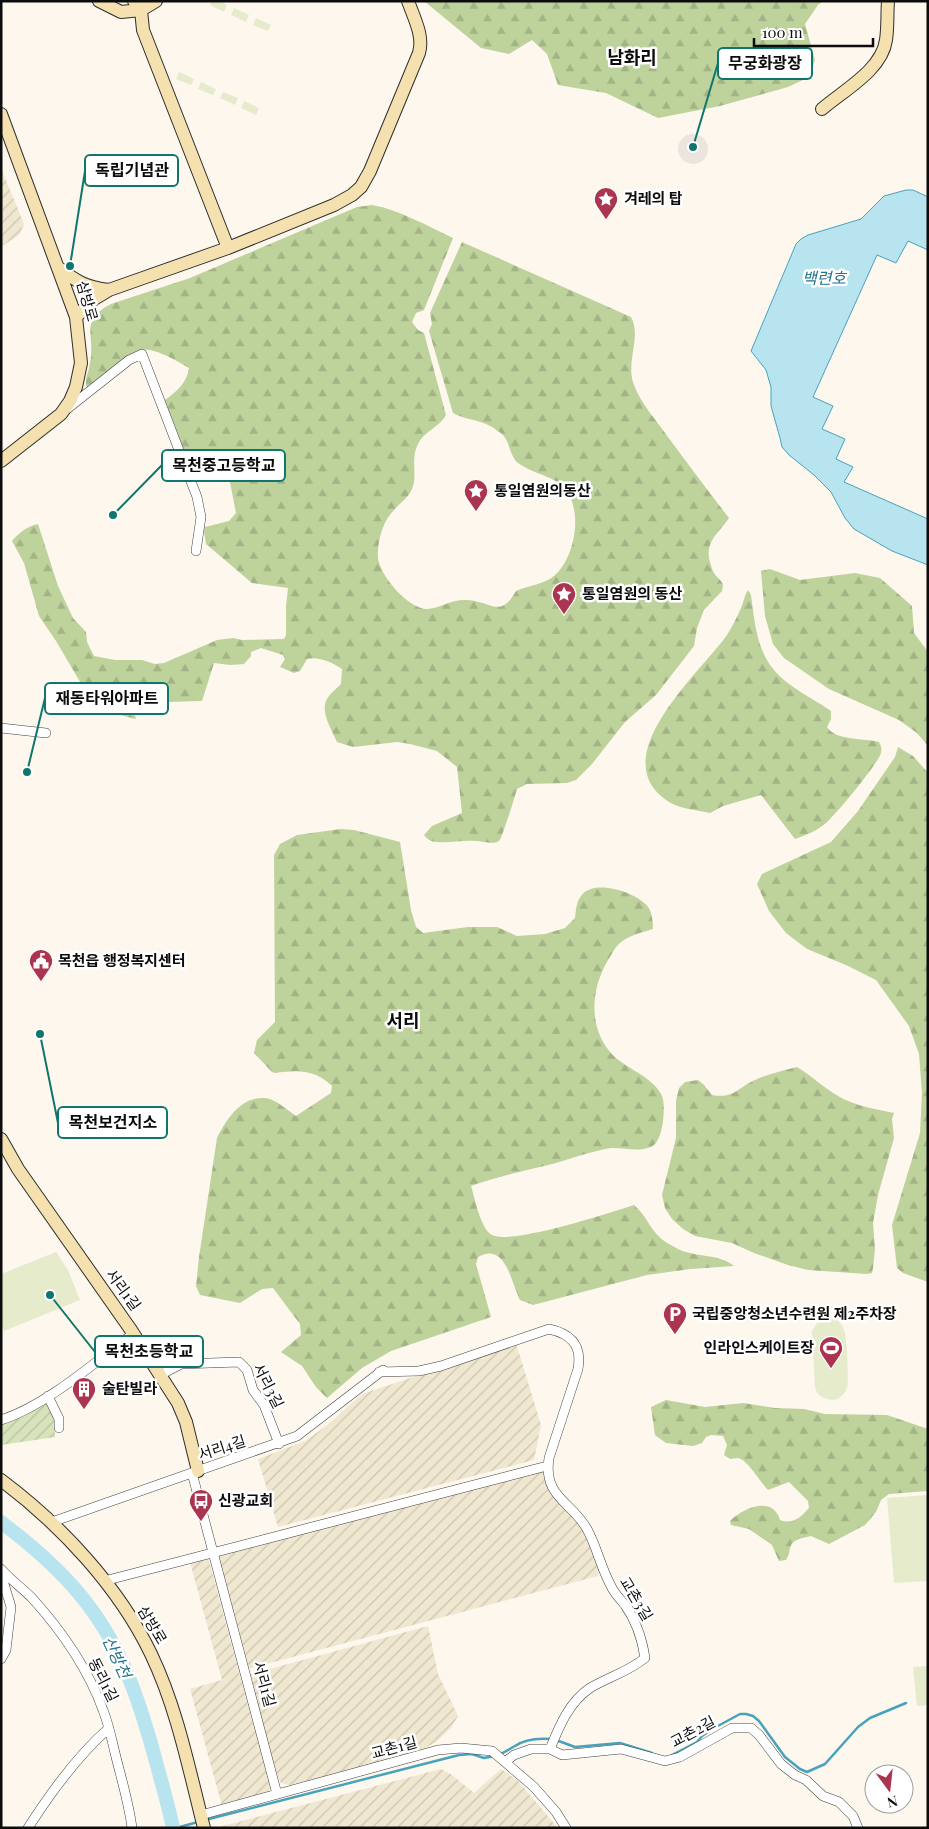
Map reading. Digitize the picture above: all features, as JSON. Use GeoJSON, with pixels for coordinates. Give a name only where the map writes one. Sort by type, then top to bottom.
{"type":"FeatureCollection","features":[{"type":"Feature","properties":{"kind":"street"},"geometry":{"type":"LineString","coordinates":[[99,1],[121,12],[156,1]]}},
{"type":"Feature","properties":{"kind":"street"},"geometry":{"type":"LineString","coordinates":[[112,1],[124,7],[138,6]]}},
{"type":"Feature","properties":{"kind":"street"},"geometry":{"type":"LineString","coordinates":[[128,1],[138,6]]}},
{"type":"Feature","properties":{"kind":"street"},"geometry":{"type":"LineString","coordinates":[[76,317],[94,299],[109,290],[228,248],[334,205],[352,195],[361,187],[421,46],[420,34],[408,1]]}},
{"type":"Feature","properties":{"kind":"street"},"geometry":{"type":"LineString","coordinates":[[822,109],[859,80],[872,68],[882,54],[886,41],[888,1]]}},
{"type":"Feature","properties":{"kind":"street"},"geometry":{"type":"LineString","coordinates":[[138,6],[143,30],[228,248]]}},
{"type":"Feature","properties":{"kind":"street","name":"삼방로"},"geometry":{"type":"LineString","coordinates":[[1,114],[76,317],[81,363],[76,387],[70,401],[61,414]]}},
{"type":"Feature","properties":{"kind":"street"},"geometry":{"type":"LineString","coordinates":[[59,268],[76,281],[90,287],[109,290]]}},
{"type":"Feature","properties":{"kind":"street","name":"삼방로"},"geometry":{"type":"LineString","coordinates":[[1,461],[130,360],[142,354],[197,497],[201,517],[196,551]]}},
{"type":"Feature","properties":{"kind":"street"},"geometry":{"type":"LineString","coordinates":[[1,728],[46,733]]}},
{"type":"Feature","properties":{"kind":"street","name":"서리1길"},"geometry":{"type":"LineString","coordinates":[[1,1139],[34,1193],[134,1334],[178,1402],[186,1422],[212,1553],[277,1794]]}},
{"type":"Feature","properties":{"kind":"street","name":"교촌3길"},"geometry":{"type":"LineString","coordinates":[[381,1371],[419,1371],[441,1366],[549,1329],[563,1333],[576,1344],[580,1358],[578,1369],[548,1458],[551,1487],[556,1495],[579,1516],[587,1529],[611,1588],[634,1619],[641,1638],[644,1658],[636,1666],[590,1688],[582,1695],[567,1713],[551,1747]]}},
{"type":"Feature","properties":{"kind":"street"},"geometry":{"type":"LineString","coordinates":[[1,1420],[20,1414],[48,1396],[134,1334]]}},
{"type":"Feature","properties":{"kind":"street","name":"서리3길"},"geometry":{"type":"LineString","coordinates":[[160,1375],[181,1364],[239,1362],[247,1370],[252,1390],[264,1405],[279,1444]]}},
{"type":"Feature","properties":{"kind":"street","name":"서리4길"},"geometry":{"type":"LineString","coordinates":[[52,1522],[298,1436],[381,1371]]}},
{"type":"Feature","properties":{"kind":"street"},"geometry":{"type":"LineString","coordinates":[[48,1396],[62,1421]]}},
{"type":"Feature","properties":{"kind":"street"},"geometry":{"type":"LineString","coordinates":[[104,1581],[548,1466]]}},
{"type":"Feature","properties":{"kind":"street","name":"삼방로"},"geometry":{"type":"LineString","coordinates":[[1,1480],[26,1498],[77,1548],[104,1581],[131,1620],[150,1653],[173,1713],[189,1765],[202,1821]]}},
{"type":"Feature","properties":{"kind":"street","name":"동리1길"},"geometry":{"type":"LineString","coordinates":[[1,1569],[31,1597],[68,1644],[92,1684],[104,1710],[129,1808],[132,1828]]}},
{"type":"Feature","properties":{"kind":"street"},"geometry":{"type":"LineString","coordinates":[[1,1574],[11,1607],[6,1650],[1,1659]]}},
{"type":"Feature","properties":{"kind":"street"},"geometry":{"type":"LineString","coordinates":[[28,1828],[52,1792],[96,1739],[109,1728]]}},
{"type":"Feature","properties":{"kind":"street","name":"교촌2길"},"geometry":{"type":"LineString","coordinates":[[504,1760],[531,1749],[551,1747],[562,1755],[621,1749],[665,1761],[680,1757],[732,1728],[751,1728],[759,1735],[781,1764],[795,1775],[806,1780],[824,1796],[839,1802],[853,1816],[858,1828]]}},
{"type":"Feature","properties":{"kind":"street","name":"교촌1길"},"geometry":{"type":"LineString","coordinates":[[202,1821],[277,1794],[438,1750],[461,1748],[492,1752],[504,1760],[534,1787],[556,1812],[566,1828]]}},
{"type":"Feature","properties":{"kind":"shaded area"},"geometry":{"type":"Polygon","coordinates":[[[693,134],[704,138],[708,149],[704,160],[693,164],[682,160],[678,149],[682,138],[693,134]]]}},
{"type":"Feature","properties":{"kind":"shaded area"},"geometry":{"type":"Polygon","coordinates":[[[1,168],[24,224],[20,234],[1,247],[1,168]]]}},
{"type":"Feature","properties":{"kind":"shaded area"},"geometry":{"type":"Polygon","coordinates":[[[516,1343],[541,1425],[534,1460],[278,1527],[258,1459],[305,1441],[326,1426],[362,1394],[516,1343]]]}},
{"type":"Feature","properties":{"kind":"shaded area"},"geometry":{"type":"Polygon","coordinates":[[[540,1471],[545,1473],[583,1530],[600,1570],[598,1576],[247,1669],[216,1555],[540,1471]]]}},
{"type":"Feature","properties":{"kind":"shaded area"},"geometry":{"type":"Polygon","coordinates":[[[208,1557],[271,1791],[222,1806],[190,1689],[222,1680],[190,1562],[208,1557]]]}},
{"type":"Feature","properties":{"kind":"shaded area"},"geometry":{"type":"Polygon","coordinates":[[[428,1626],[438,1674],[458,1716],[451,1728],[436,1742],[414,1754],[290,1785],[281,1783],[248,1675],[428,1626]]]}},
{"type":"Feature","properties":{"kind":"shaded area"},"geometry":{"type":"Polygon","coordinates":[[[441,1769],[452,1775],[474,1793],[501,1769],[518,1781],[558,1828],[215,1828],[441,1769]]]}},
{"type":"Feature","properties":{"kind":"green space"},"geometry":{"type":"Polygon","coordinates":[[[212,1],[219,1],[227,5],[224,12],[210,5],[212,1]]]}},
{"type":"Feature","properties":{"kind":"green space"},"geometry":{"type":"Polygon","coordinates":[[[424,1],[823,1],[805,24],[815,60],[809,77],[788,87],[720,106],[658,118],[606,93],[558,85],[547,54],[532,40],[509,54],[481,48],[424,1]]]}},
{"type":"Feature","properties":{"kind":"green space"},"geometry":{"type":"Polygon","coordinates":[[[234,8],[249,15],[246,22],[231,15],[234,8]]]}},
{"type":"Feature","properties":{"kind":"green space"},"geometry":{"type":"Polygon","coordinates":[[[256,18],[271,25],[268,31],[253,25],[256,18]]]}},
{"type":"Feature","properties":{"kind":"green space"},"geometry":{"type":"Polygon","coordinates":[[[179,72],[194,79],[191,85],[176,79],[179,72]]]}},
{"type":"Feature","properties":{"kind":"green space"},"geometry":{"type":"Polygon","coordinates":[[[201,82],[216,89],[213,95],[198,89],[201,82]]]}},
{"type":"Feature","properties":{"kind":"green space"},"geometry":{"type":"Polygon","coordinates":[[[223,92],[238,98],[235,105],[220,98],[223,92]]]}},
{"type":"Feature","properties":{"kind":"green space"},"geometry":{"type":"Polygon","coordinates":[[[244,101],[259,108],[256,115],[241,108],[244,101]]]}},
{"type":"Feature","properties":{"kind":"green space"},"geometry":{"type":"Polygon","coordinates":[[[372,205],[403,214],[453,238],[424,310],[416,313],[412,322],[418,330],[424,333],[446,415],[418,444],[415,455],[414,484],[411,492],[387,519],[379,545],[378,558],[384,574],[404,598],[420,608],[428,609],[465,600],[499,607],[505,605],[516,591],[554,576],[562,567],[573,543],[575,516],[572,503],[567,492],[559,483],[518,463],[513,457],[504,436],[492,427],[453,413],[429,331],[432,324],[430,313],[462,242],[631,317],[635,333],[631,368],[637,392],[729,518],[714,538],[709,549],[712,568],[723,585],[722,591],[704,610],[697,628],[694,646],[656,695],[625,722],[592,764],[576,780],[567,783],[527,784],[517,789],[501,838],[494,843],[471,841],[435,842],[429,840],[424,835],[432,826],[462,813],[457,767],[437,751],[397,742],[353,747],[337,742],[327,719],[325,706],[329,696],[341,684],[342,669],[325,660],[307,659],[300,671],[294,673],[280,667],[285,659],[283,655],[261,648],[251,652],[251,656],[244,664],[214,663],[202,701],[131,703],[136,719],[96,709],[39,616],[24,563],[12,541],[30,526],[38,524],[58,586],[73,618],[86,632],[87,642],[94,656],[115,660],[142,660],[155,664],[164,663],[217,640],[233,638],[242,640],[284,639],[286,635],[288,588],[252,583],[206,544],[205,527],[229,521],[236,513],[227,467],[193,473],[165,400],[184,382],[189,368],[159,353],[140,350],[121,361],[89,388],[86,386],[86,383],[90,366],[91,323],[101,310],[111,304],[190,278],[357,207],[372,205]]]}},
{"type":"Feature","properties":{"kind":"green space"},"geometry":{"type":"Polygon","coordinates":[[[770,569],[800,580],[855,573],[880,578],[912,606],[914,633],[928,652],[928,746],[917,733],[899,720],[829,689],[784,658],[773,644],[765,616],[761,571],[770,569]]]}},
{"type":"Feature","properties":{"kind":"green space"},"geometry":{"type":"Polygon","coordinates":[[[748,590],[751,595],[757,634],[765,657],[772,667],[792,686],[831,711],[831,719],[827,727],[831,732],[843,737],[879,742],[881,747],[881,753],[872,768],[831,818],[819,828],[795,839],[761,795],[723,806],[710,813],[683,808],[669,802],[651,784],[646,763],[650,740],[662,717],[679,693],[727,635],[748,590]]]}},
{"type":"Feature","properties":{"kind":"green space"},"geometry":{"type":"Polygon","coordinates":[[[898,747],[913,756],[928,773],[928,1282],[903,1273],[897,1268],[892,1225],[920,1133],[922,1093],[919,1054],[909,1026],[876,980],[807,949],[786,933],[769,911],[757,884],[762,874],[831,842],[858,811],[895,757],[898,747]]]}},
{"type":"Feature","properties":{"kind":"green space"},"geometry":{"type":"Polygon","coordinates":[[[341,829],[354,830],[400,842],[411,910],[416,927],[423,933],[468,927],[497,927],[517,936],[545,934],[565,928],[575,918],[579,898],[587,891],[595,888],[615,889],[625,892],[635,896],[648,907],[653,929],[628,938],[616,947],[602,971],[595,995],[594,1007],[598,1030],[610,1052],[645,1077],[662,1096],[664,1107],[663,1121],[658,1140],[646,1149],[604,1149],[471,1186],[481,1220],[492,1235],[503,1237],[519,1236],[539,1232],[634,1205],[664,1241],[684,1252],[717,1258],[734,1266],[690,1269],[647,1275],[533,1305],[520,1300],[506,1266],[501,1259],[495,1255],[487,1254],[478,1257],[476,1264],[491,1317],[391,1351],[362,1368],[327,1398],[316,1387],[302,1366],[281,1352],[301,1335],[300,1324],[273,1288],[262,1289],[240,1303],[200,1295],[196,1286],[199,1257],[217,1138],[225,1124],[235,1110],[256,1098],[273,1100],[296,1116],[331,1093],[332,1086],[319,1076],[298,1071],[272,1072],[254,1053],[257,1040],[275,1022],[274,855],[280,844],[297,835],[341,829]]]}},
{"type":"Feature","properties":{"kind":"green space"},"geometry":{"type":"Polygon","coordinates":[[[797,1067],[833,1093],[851,1102],[894,1113],[892,1119],[894,1138],[878,1195],[873,1223],[875,1249],[872,1273],[808,1270],[754,1253],[732,1243],[695,1236],[683,1229],[672,1219],[665,1208],[662,1195],[676,1138],[676,1101],[679,1088],[685,1082],[698,1080],[712,1095],[731,1094],[760,1078],[797,1067]]]}},
{"type":"Feature","properties":{"kind":"green space"},"geometry":{"type":"Polygon","coordinates":[[[56,1252],[68,1270],[80,1300],[4,1331],[1,1323],[1,1274],[56,1252]]]}},
{"type":"Feature","properties":{"kind":"green space","name":"인라인스케이트장"},"geometry":{"type":"Polygon","coordinates":[[[826,1317],[840,1322],[845,1334],[847,1350],[847,1388],[842,1396],[833,1400],[821,1396],[817,1393],[815,1387],[812,1331],[819,1320],[826,1317]]]}},
{"type":"Feature","properties":{"kind":"green space"},"geometry":{"type":"Polygon","coordinates":[[[666,1400],[705,1407],[743,1403],[775,1408],[804,1409],[825,1414],[887,1415],[928,1429],[928,1491],[889,1494],[881,1500],[876,1512],[865,1525],[829,1544],[811,1536],[798,1539],[791,1545],[786,1560],[779,1561],[772,1545],[749,1529],[731,1525],[730,1521],[750,1508],[765,1506],[776,1512],[780,1520],[793,1521],[809,1508],[808,1501],[789,1482],[768,1490],[746,1463],[738,1458],[730,1459],[724,1455],[727,1445],[723,1436],[711,1435],[706,1437],[702,1443],[693,1446],[666,1443],[655,1435],[651,1407],[666,1400]]]}},
{"type":"Feature","properties":{"kind":"green space"},"geometry":{"type":"Polygon","coordinates":[[[47,1402],[54,1421],[55,1437],[1,1445],[1,1425],[22,1417],[47,1402]]]}},
{"type":"Feature","properties":{"kind":"green space"},"geometry":{"type":"Polygon","coordinates":[[[928,1495],[928,1581],[894,1583],[887,1498],[928,1495]]]}},
{"type":"Feature","properties":{"kind":"green space"},"geometry":{"type":"Polygon","coordinates":[[[928,1666],[928,1705],[917,1706],[913,1667],[928,1666]]]}},
{"type":"Feature","properties":{"kind":"water","name":"백련호"},"geometry":{"type":"Polygon","coordinates":[[[913,190],[928,197],[928,250],[908,241],[896,263],[877,255],[813,397],[833,406],[822,429],[845,439],[836,459],[853,467],[844,482],[928,519],[928,565],[892,551],[854,529],[845,518],[831,492],[782,447],[771,406],[771,387],[766,370],[751,351],[796,244],[808,235],[861,219],[884,196],[913,190]]]}},
{"type":"Feature","properties":{"kind":"waterway","name":"산방천"},"geometry":{"type":"LineString","coordinates":[[1,1522],[61,1573],[91,1609],[114,1646],[124,1666],[139,1706],[173,1828]]}},
{"type":"Feature","properties":{"kind":"waterway"},"geometry":{"type":"LineString","coordinates":[[672,1755],[697,1742],[702,1736],[716,1727],[740,1714],[746,1714],[753,1716],[759,1721],[785,1757],[807,1772],[825,1764],[858,1727],[870,1718],[906,1703]]}},
{"type":"Feature","properties":{"kind":"waterway"},"geometry":{"type":"LineString","coordinates":[[500,1754],[528,1740],[551,1739]]}},
{"type":"Feature","properties":{"kind":"waterway"},"geometry":{"type":"LineString","coordinates":[[556,1740],[575,1747],[620,1743],[652,1753]]}},
{"type":"Feature","properties":{"kind":"waterway"},"geometry":{"type":"LineString","coordinates":[[205,1820],[459,1755],[472,1754],[484,1758],[495,1756]]}},
{"type":"Feature","properties":{"kind":"waterway"},"geometry":{"type":"LineString","coordinates":[[176,1828],[198,1822]]}},
{"type":"Feature","properties":{"kind":"place","name":"무궁화광장"},"geometry":{"type":"Point","coordinates":[693,147]}},
{"type":"Feature","properties":{"kind":"place","name":"겨레의 탑"},"geometry":{"type":"Point","coordinates":[606,220]}},
{"type":"Feature","properties":{"kind":"place","name":"독립기념관"},"geometry":{"type":"Point","coordinates":[70,266]}},
{"type":"Feature","properties":{"kind":"place","name":"통일염원의동산"},"geometry":{"type":"Point","coordinates":[476,512]}},
{"type":"Feature","properties":{"kind":"place","name":"목천중고등학교"},"geometry":{"type":"Point","coordinates":[113,515]}},
{"type":"Feature","properties":{"kind":"place","name":"통일염원의 동산"},"geometry":{"type":"Point","coordinates":[564,615]}},
{"type":"Feature","properties":{"kind":"place","name":"재동타워아파트"},"geometry":{"type":"Point","coordinates":[27,772]}},
{"type":"Feature","properties":{"kind":"place","name":"목천읍 행정복지센터"},"geometry":{"type":"Point","coordinates":[41,982]}},
{"type":"Feature","properties":{"kind":"place","name":"목천보건지소"},"geometry":{"type":"Point","coordinates":[40,1034]}},
{"type":"Feature","properties":{"kind":"place","name":"목천초등학교"},"geometry":{"type":"Point","coordinates":[50,1295]}},
{"type":"Feature","properties":{"kind":"place","name":"국립중앙청소년수련원 제2주차장"},"geometry":{"type":"Point","coordinates":[675,1335]}},
{"type":"Feature","properties":{"kind":"place","name":"인라인스케이트장"},"geometry":{"type":"Point","coordinates":[831,1369]}},
{"type":"Feature","properties":{"kind":"place","name":"술탄빌라"},"geometry":{"type":"Point","coordinates":[84,1410]}},
{"type":"Feature","properties":{"kind":"place","name":"신광교회"},"geometry":{"type":"Point","coordinates":[201,1522]}},
{"type":"Feature","properties":{"kind":"district","name":"남화리"},"geometry":{"type":"Point","coordinates":[632,58]}},
{"type":"Feature","properties":{"kind":"district","name":"서리"},"geometry":{"type":"Point","coordinates":[403,1021]}}]}
